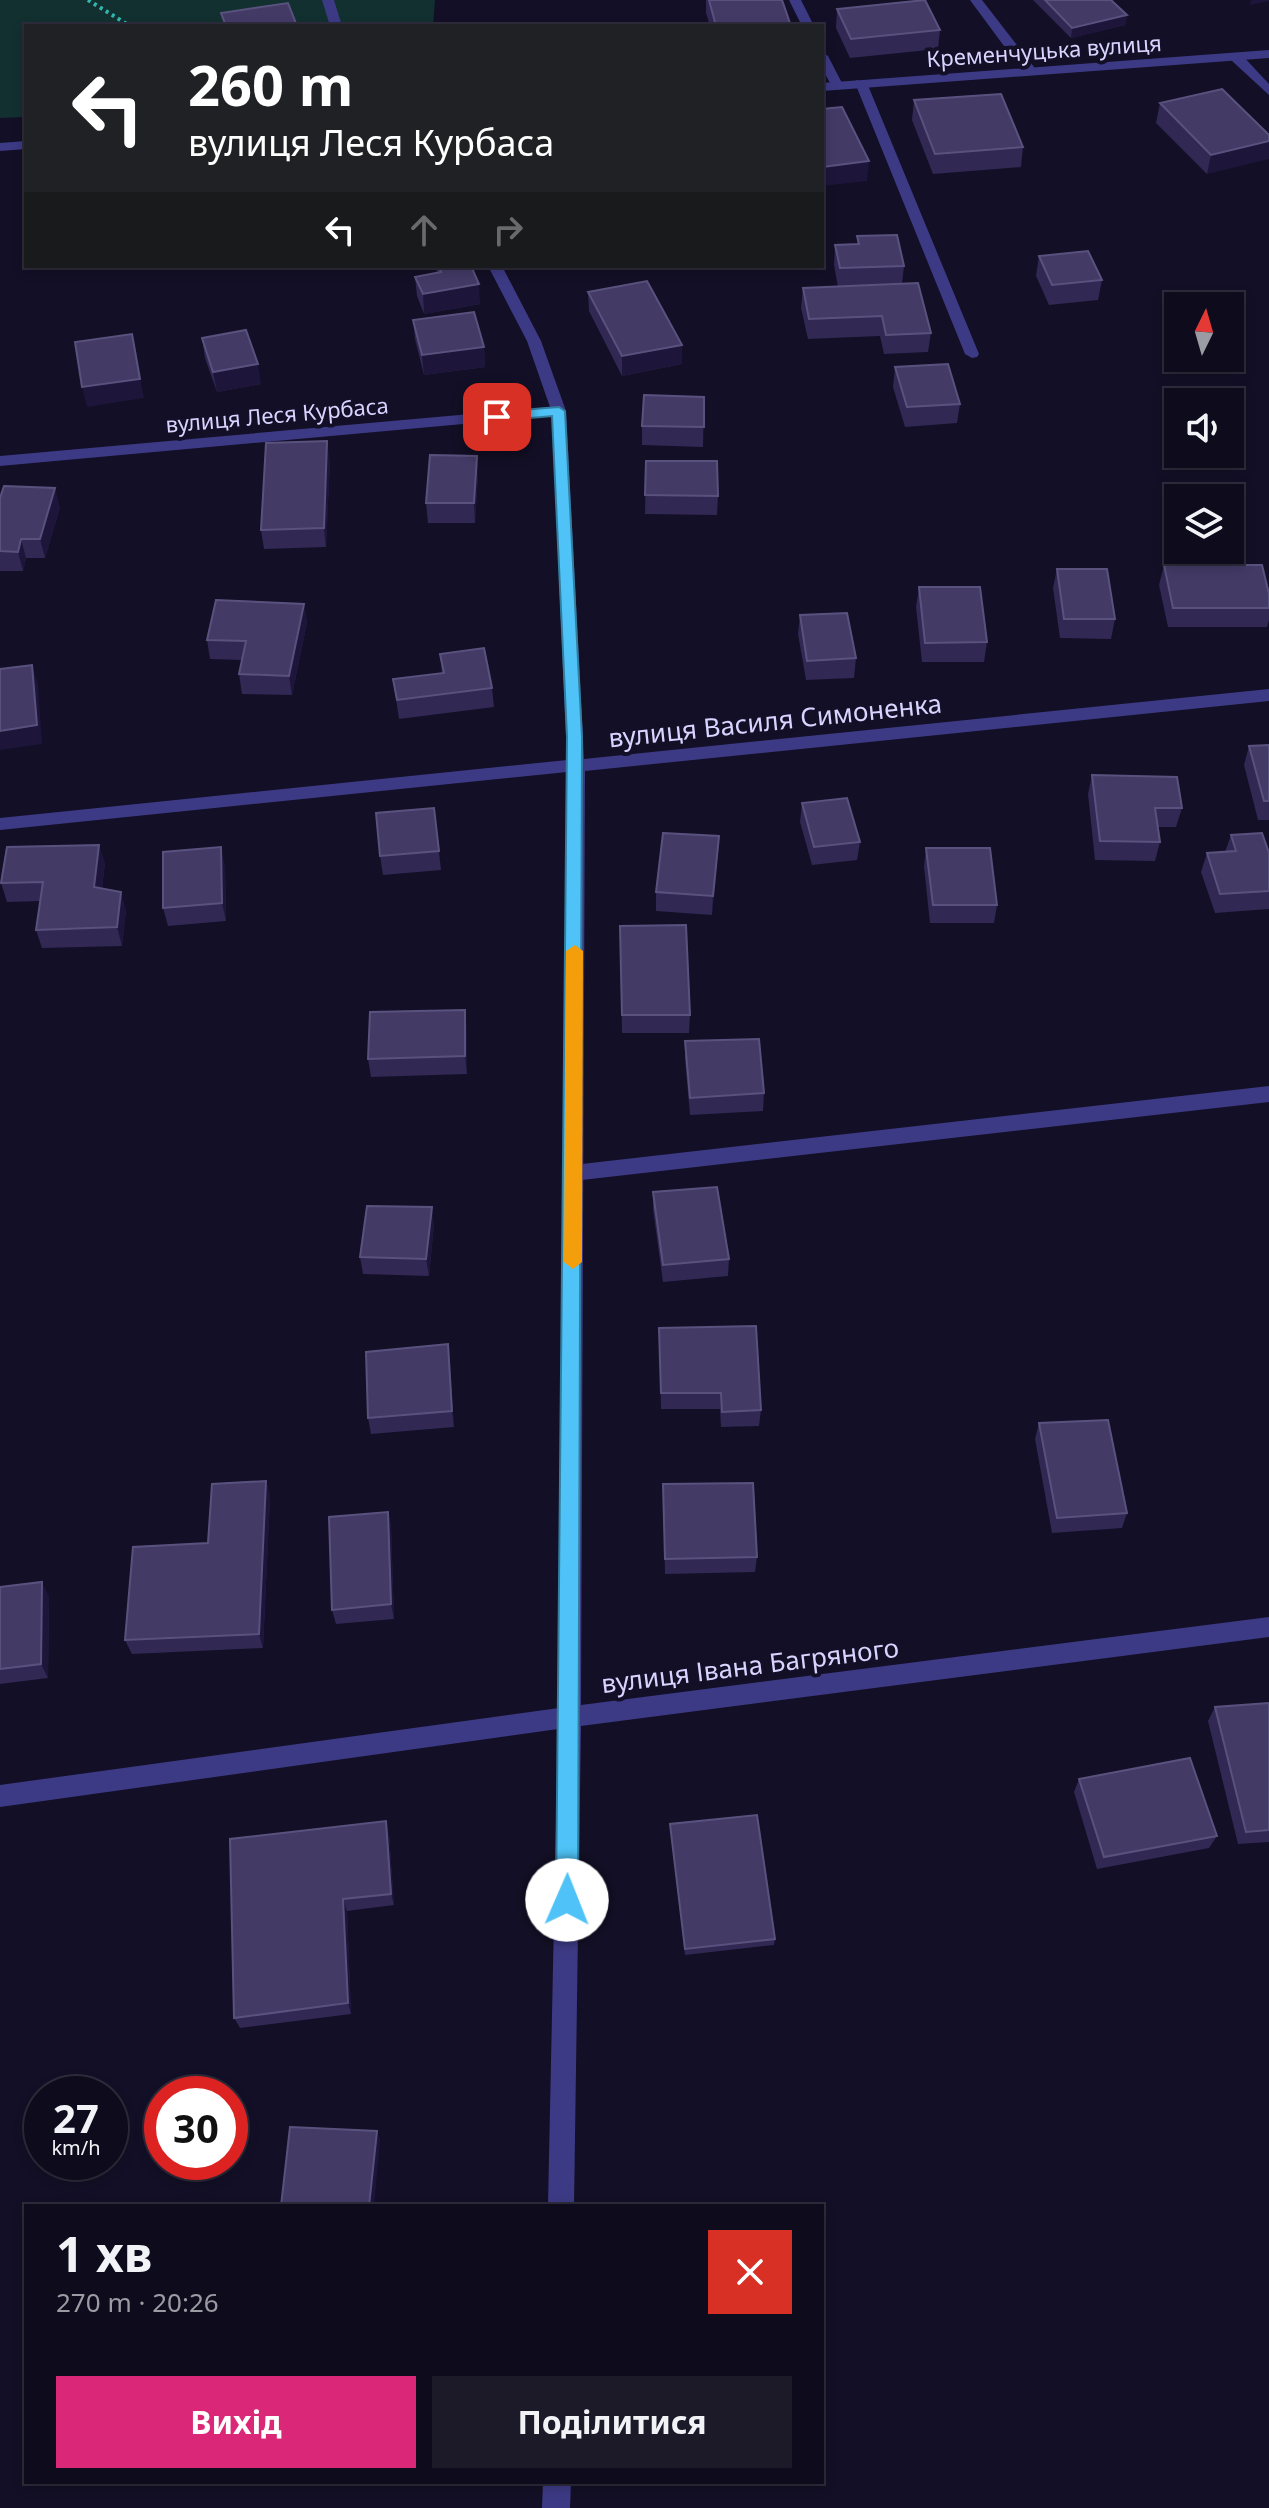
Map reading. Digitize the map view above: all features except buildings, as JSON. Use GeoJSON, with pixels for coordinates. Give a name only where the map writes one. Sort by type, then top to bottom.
{"type":"FeatureCollection","features":[{"type":"Feature","properties":{"kind":"street"},"geometry":{"type":"LineString","coordinates":[[328,0],[335,24]]}},
{"type":"Feature","properties":{"kind":"street"},"geometry":{"type":"LineString","coordinates":[[795,0],[807,24]]}},
{"type":"Feature","properties":{"kind":"street"},"geometry":{"type":"LineString","coordinates":[[976,0],[1029,70]]}},
{"type":"Feature","properties":{"kind":"street","name":"Кременчуцька вулиця"},"geometry":{"type":"LineString","coordinates":[[824,87],[1269,54]]}},
{"type":"Feature","properties":{"kind":"street"},"geometry":{"type":"LineString","coordinates":[[1236,57],[1269,91]]}},
{"type":"Feature","properties":{"kind":"street"},"geometry":{"type":"LineString","coordinates":[[824,60],[837,85]]}},
{"type":"Feature","properties":{"kind":"street"},"geometry":{"type":"LineString","coordinates":[[861,83],[972,354]]}},
{"type":"Feature","properties":{"kind":"street"},"geometry":{"type":"LineString","coordinates":[[0,147],[24,145]]}},
{"type":"Feature","properties":{"kind":"street"},"geometry":{"type":"LineString","coordinates":[[496,268],[534,341],[559,411],[576,767],[570,1717],[561,2204]]}},
{"type":"Feature","properties":{"kind":"street","name":"вулиця Леся Курбаса"},"geometry":{"type":"LineString","coordinates":[[0,461],[559,411]]}},
{"type":"Feature","properties":{"kind":"street","name":"вулиця Василя Симоненка"},"geometry":{"type":"LineString","coordinates":[[0,824],[1269,695]]}},
{"type":"Feature","properties":{"kind":"street"},"geometry":{"type":"LineString","coordinates":[[573,1173],[1269,1094]]}},
{"type":"Feature","properties":{"kind":"street","name":"вулиця Івана Багряного"},"geometry":{"type":"LineString","coordinates":[[0,1796],[570,1717],[1269,1627]]}},
{"type":"Feature","properties":{"kind":"street"},"geometry":{"type":"LineString","coordinates":[[556,2508],[557,2484]]}},
{"type":"Feature","properties":{"kind":"path"},"geometry":{"type":"LineString","coordinates":[[88,0],[127,24]]}},
{"type":"Feature","properties":{"kind":"green space"},"geometry":{"type":"Polygon","coordinates":[[[0,0],[435,0],[433,24],[24,24],[24,117],[0,118],[0,0]]]}},
{"type":"Feature","properties":{"kind":"slow traffic"},"geometry":{"type":"LineString","coordinates":[[573,1262],[575,951]]}},
{"type":"Feature","properties":{"kind":"route"},"geometry":{"type":"LineString","coordinates":[[497,417],[559,411],[575,737],[567,1900]]}}]}
